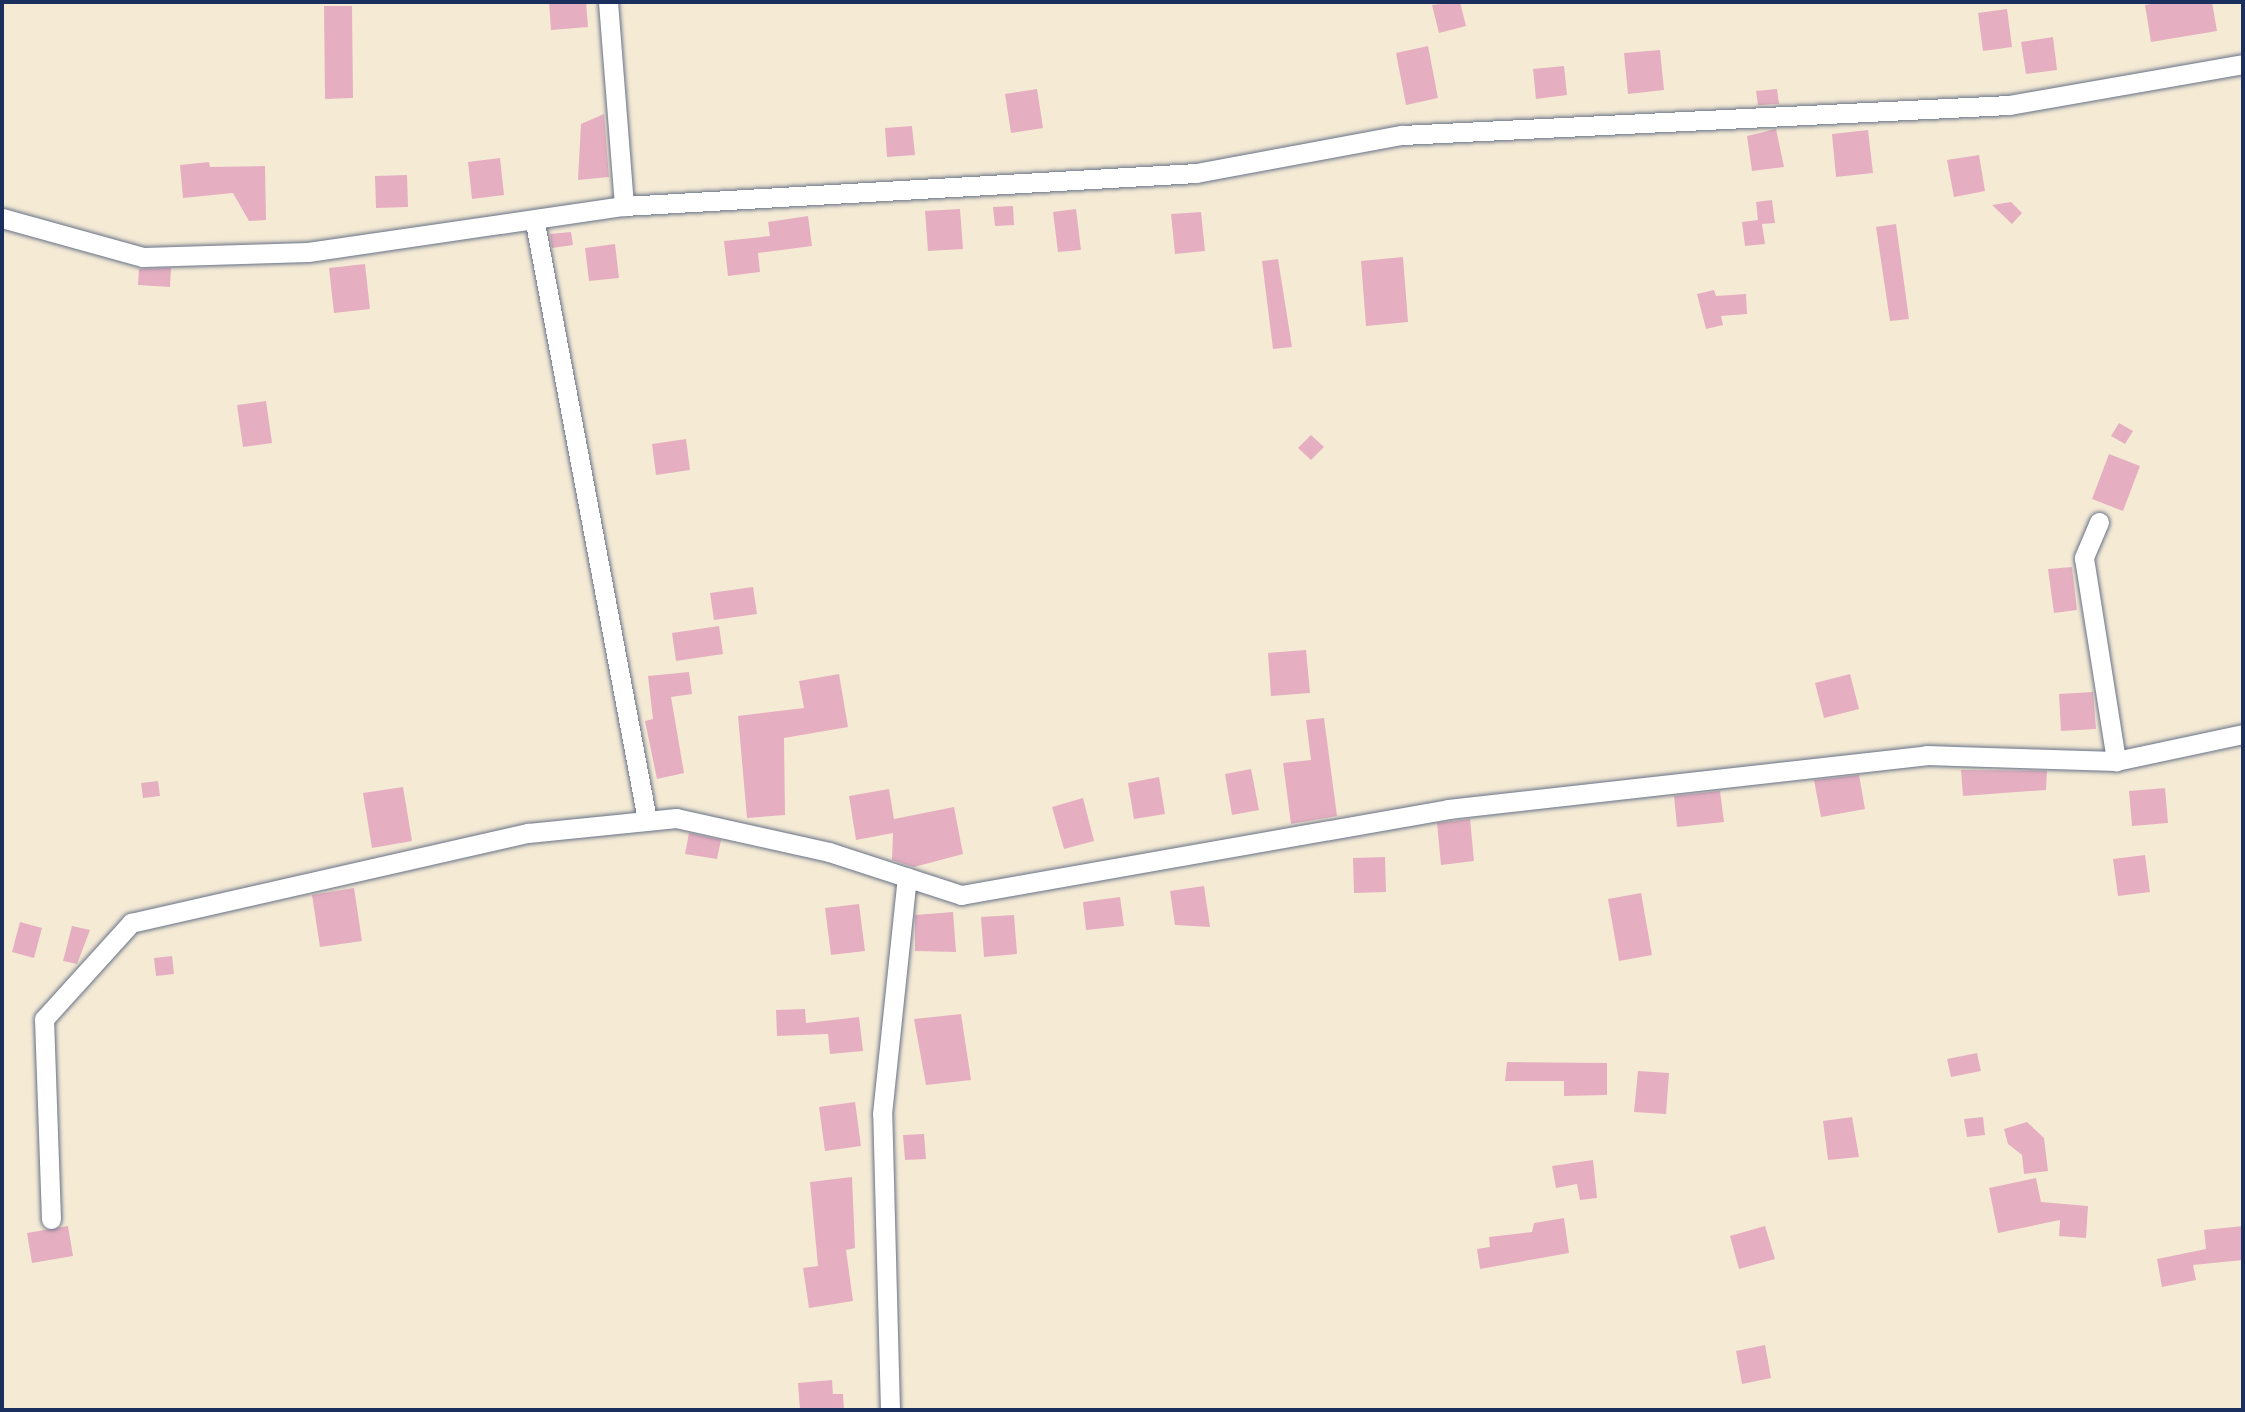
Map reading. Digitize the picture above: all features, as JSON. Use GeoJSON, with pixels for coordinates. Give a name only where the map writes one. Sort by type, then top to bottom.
{"type":"FeatureCollection","features":[{"type":"Feature","properties":{"kind":"street"},"geometry":{"type":"LineString","coordinates":[[608,2],[624,206]]}},
{"type":"Feature","properties":{"kind":"street"},"geometry":{"type":"LineString","coordinates":[[2,218],[143,257],[308,252],[535,223],[624,206],[1196,173],[1402,135],[2009,105],[2243,64]]}},
{"type":"Feature","properties":{"kind":"street"},"geometry":{"type":"LineString","coordinates":[[535,223],[647,820]]}},
{"type":"Feature","properties":{"kind":"street"},"geometry":{"type":"LineString","coordinates":[[2099,522],[2084,558],[2116,761]]}},
{"type":"Feature","properties":{"kind":"street"},"geometry":{"type":"LineString","coordinates":[[51,1219],[44,1019],[131,923],[528,833],[676,817],[750,831],[961,895],[1448,809],[1926,755],[2116,761],[2243,734]]}},
{"type":"Feature","properties":{"kind":"street"},"geometry":{"type":"LineString","coordinates":[[890,1410],[882,1114],[907,877]]}},
{"type":"Feature","properties":{"kind":"building"},"geometry":{"type":"Polygon","coordinates":[[[549,2],[586,2],[588,27],[551,30],[549,2]]]}},
{"type":"Feature","properties":{"kind":"building"},"geometry":{"type":"Polygon","coordinates":[[[1460,2],[1466,26],[1439,33],[1432,5],[1460,2]]]}},
{"type":"Feature","properties":{"kind":"building"},"geometry":{"type":"Polygon","coordinates":[[[2165,2],[2212,2],[2217,31],[2151,42],[2145,5],[2165,2]]]}},
{"type":"Feature","properties":{"kind":"building"},"geometry":{"type":"Polygon","coordinates":[[[324,6],[352,6],[353,98],[325,99],[324,6]]]}},
{"type":"Feature","properties":{"kind":"building"},"geometry":{"type":"Polygon","coordinates":[[[2007,9],[2012,47],[1983,51],[1978,13],[2007,9]]]}},
{"type":"Feature","properties":{"kind":"building"},"geometry":{"type":"Polygon","coordinates":[[[2053,37],[2057,70],[2026,74],[2021,42],[2053,37]]]}},
{"type":"Feature","properties":{"kind":"building"},"geometry":{"type":"Polygon","coordinates":[[[1428,46],[1438,98],[1406,105],[1396,53],[1428,46]]]}},
{"type":"Feature","properties":{"kind":"building"},"geometry":{"type":"Polygon","coordinates":[[[1660,50],[1664,90],[1628,94],[1624,53],[1660,50]]]}},
{"type":"Feature","properties":{"kind":"building"},"geometry":{"type":"Polygon","coordinates":[[[1564,66],[1567,95],[1536,99],[1533,69],[1564,66]]]}},
{"type":"Feature","properties":{"kind":"building"},"geometry":{"type":"Polygon","coordinates":[[[1037,89],[1043,128],[1011,133],[1005,94],[1037,89]]]}},
{"type":"Feature","properties":{"kind":"building"},"geometry":{"type":"Polygon","coordinates":[[[1777,89],[1779,104],[1758,105],[1756,91],[1777,89]]]}},
{"type":"Feature","properties":{"kind":"building"},"geometry":{"type":"Polygon","coordinates":[[[604,114],[609,177],[578,180],[581,124],[604,114]]]}},
{"type":"Feature","properties":{"kind":"building"},"geometry":{"type":"Polygon","coordinates":[[[912,126],[915,155],[887,157],[885,128],[912,126]]]}},
{"type":"Feature","properties":{"kind":"building"},"geometry":{"type":"Polygon","coordinates":[[[1776,129],[1784,167],[1752,171],[1747,136],[1776,129]]]}},
{"type":"Feature","properties":{"kind":"building"},"geometry":{"type":"Polygon","coordinates":[[[1868,130],[1873,173],[1836,177],[1832,134],[1868,130]]]}},
{"type":"Feature","properties":{"kind":"building"},"geometry":{"type":"Polygon","coordinates":[[[1979,155],[1985,191],[1954,197],[1947,160],[1979,155]]]}},
{"type":"Feature","properties":{"kind":"building"},"geometry":{"type":"Polygon","coordinates":[[[500,158],[504,195],[472,199],[468,162],[500,158]]]}},
{"type":"Feature","properties":{"kind":"building"},"geometry":{"type":"Polygon","coordinates":[[[209,162],[210,167],[265,166],[266,220],[249,221],[233,193],[183,198],[180,165],[209,162]]]}},
{"type":"Feature","properties":{"kind":"building"},"geometry":{"type":"Polygon","coordinates":[[[407,175],[408,207],[376,208],[375,176],[407,175]]]}},
{"type":"Feature","properties":{"kind":"building"},"geometry":{"type":"Polygon","coordinates":[[[1772,200],[1775,223],[1762,224],[1765,244],[1745,246],[1742,222],[1758,220],[1756,202],[1772,200]]]}},
{"type":"Feature","properties":{"kind":"building"},"geometry":{"type":"Polygon","coordinates":[[[2011,202],[2022,213],[2012,224],[1992,205],[2011,202]]]}},
{"type":"Feature","properties":{"kind":"building"},"geometry":{"type":"Polygon","coordinates":[[[1013,206],[1014,225],[995,226],[993,207],[1013,206]]]}},
{"type":"Feature","properties":{"kind":"building"},"geometry":{"type":"Polygon","coordinates":[[[960,209],[963,249],[928,251],[925,211],[960,209]]]}},
{"type":"Feature","properties":{"kind":"building"},"geometry":{"type":"Polygon","coordinates":[[[1076,209],[1081,250],[1058,252],[1053,212],[1076,209]]]}},
{"type":"Feature","properties":{"kind":"building"},"geometry":{"type":"Polygon","coordinates":[[[1201,212],[1205,251],[1175,254],[1171,214],[1201,212]]]}},
{"type":"Feature","properties":{"kind":"building"},"geometry":{"type":"Polygon","coordinates":[[[808,216],[812,246],[758,253],[760,272],[728,276],[724,241],[770,236],[768,222],[808,216]]]}},
{"type":"Feature","properties":{"kind":"building"},"geometry":{"type":"Polygon","coordinates":[[[1896,224],[1909,319],[1890,321],[1876,227],[1896,224]]]}},
{"type":"Feature","properties":{"kind":"building"},"geometry":{"type":"Polygon","coordinates":[[[571,232],[573,245],[552,248],[550,234],[571,232]]]}},
{"type":"Feature","properties":{"kind":"building"},"geometry":{"type":"Polygon","coordinates":[[[615,244],[619,278],[589,281],[585,248],[615,244]]]}},
{"type":"Feature","properties":{"kind":"building"},"geometry":{"type":"Polygon","coordinates":[[[1403,257],[1408,322],[1366,326],[1361,261],[1403,257]]]}},
{"type":"Feature","properties":{"kind":"building"},"geometry":{"type":"Polygon","coordinates":[[[1278,259],[1292,347],[1273,349],[1262,261],[1278,259]]]}},
{"type":"Feature","properties":{"kind":"building"},"geometry":{"type":"Polygon","coordinates":[[[365,264],[370,309],[334,313],[329,268],[365,264]]]}},
{"type":"Feature","properties":{"kind":"building"},"geometry":{"type":"Polygon","coordinates":[[[171,268],[170,287],[138,285],[139,269],[171,268]]]}},
{"type":"Feature","properties":{"kind":"building"},"geometry":{"type":"Polygon","coordinates":[[[1714,290],[1716,296],[1746,294],[1747,314],[1721,316],[1723,325],[1706,329],[1697,294],[1714,290]]]}},
{"type":"Feature","properties":{"kind":"building"},"geometry":{"type":"Polygon","coordinates":[[[266,401],[272,443],[243,447],[237,405],[266,401]]]}},
{"type":"Feature","properties":{"kind":"building"},"geometry":{"type":"Polygon","coordinates":[[[2119,423],[2133,431],[2125,444],[2111,436],[2119,423]]]}},
{"type":"Feature","properties":{"kind":"building"},"geometry":{"type":"Polygon","coordinates":[[[1311,435],[1324,447],[1311,460],[1298,448],[1311,435]]]}},
{"type":"Feature","properties":{"kind":"building"},"geometry":{"type":"Polygon","coordinates":[[[686,439],[690,470],[656,475],[652,444],[686,439]]]}},
{"type":"Feature","properties":{"kind":"building"},"geometry":{"type":"Polygon","coordinates":[[[2109,454],[2140,466],[2123,511],[2092,499],[2109,454]]]}},
{"type":"Feature","properties":{"kind":"building"},"geometry":{"type":"Polygon","coordinates":[[[2072,567],[2077,610],[2054,613],[2048,569],[2072,567]]]}},
{"type":"Feature","properties":{"kind":"building"},"geometry":{"type":"Polygon","coordinates":[[[753,587],[757,614],[714,620],[710,593],[753,587]]]}},
{"type":"Feature","properties":{"kind":"building"},"geometry":{"type":"Polygon","coordinates":[[[719,626],[723,654],[676,661],[672,633],[719,626]]]}},
{"type":"Feature","properties":{"kind":"building"},"geometry":{"type":"Polygon","coordinates":[[[1306,650],[1310,693],[1271,696],[1268,653],[1306,650]]]}},
{"type":"Feature","properties":{"kind":"building"},"geometry":{"type":"Polygon","coordinates":[[[689,672],[692,694],[671,697],[684,773],[657,779],[645,721],[653,719],[648,676],[689,672]]]}},
{"type":"Feature","properties":{"kind":"building"},"geometry":{"type":"Polygon","coordinates":[[[839,674],[848,727],[784,738],[785,815],[747,818],[738,716],[804,708],[799,681],[839,674]]]}},
{"type":"Feature","properties":{"kind":"building"},"geometry":{"type":"Polygon","coordinates":[[[1850,674],[1859,709],[1824,718],[1815,683],[1850,674]]]}},
{"type":"Feature","properties":{"kind":"building"},"geometry":{"type":"Polygon","coordinates":[[[2093,692],[2096,729],[2061,731],[2059,694],[2093,692]]]}},
{"type":"Feature","properties":{"kind":"building"},"geometry":{"type":"Polygon","coordinates":[[[1324,718],[1337,816],[1291,824],[1283,763],[1311,760],[1306,720],[1324,718]]]}},
{"type":"Feature","properties":{"kind":"building"},"geometry":{"type":"Polygon","coordinates":[[[1251,769],[1259,810],[1232,815],[1225,774],[1251,769]]]}},
{"type":"Feature","properties":{"kind":"building"},"geometry":{"type":"Polygon","coordinates":[[[1961,770],[2047,771],[2046,790],[1963,796],[1961,770]]]}},
{"type":"Feature","properties":{"kind":"building"},"geometry":{"type":"Polygon","coordinates":[[[1859,775],[1865,809],[1821,817],[1814,780],[1859,775]]]}},
{"type":"Feature","properties":{"kind":"building"},"geometry":{"type":"Polygon","coordinates":[[[1159,777],[1165,814],[1134,819],[1128,783],[1159,777]]]}},
{"type":"Feature","properties":{"kind":"building"},"geometry":{"type":"Polygon","coordinates":[[[158,781],[160,796],[143,798],[141,783],[158,781]]]}},
{"type":"Feature","properties":{"kind":"building"},"geometry":{"type":"Polygon","coordinates":[[[403,787],[412,841],[372,848],[363,793],[403,787]]]}},
{"type":"Feature","properties":{"kind":"building"},"geometry":{"type":"Polygon","coordinates":[[[2165,788],[2168,823],[2132,826],[2129,791],[2165,788]]]}},
{"type":"Feature","properties":{"kind":"building"},"geometry":{"type":"Polygon","coordinates":[[[889,789],[894,819],[954,807],[963,854],[914,867],[892,860],[893,833],[856,840],[849,796],[889,789]]]}},
{"type":"Feature","properties":{"kind":"building"},"geometry":{"type":"Polygon","coordinates":[[[1720,791],[1724,822],[1677,827],[1674,796],[1720,791]]]}},
{"type":"Feature","properties":{"kind":"building"},"geometry":{"type":"Polygon","coordinates":[[[1083,798],[1094,841],[1064,849],[1052,807],[1083,798]]]}},
{"type":"Feature","properties":{"kind":"building"},"geometry":{"type":"Polygon","coordinates":[[[1470,819],[1474,861],[1441,865],[1437,823],[1470,819]]]}},
{"type":"Feature","properties":{"kind":"building"},"geometry":{"type":"Polygon","coordinates":[[[689,833],[721,840],[717,859],[685,854],[689,833]]]}},
{"type":"Feature","properties":{"kind":"building"},"geometry":{"type":"Polygon","coordinates":[[[2145,855],[2150,892],[2118,896],[2113,859],[2145,855]]]}},
{"type":"Feature","properties":{"kind":"building"},"geometry":{"type":"Polygon","coordinates":[[[1385,857],[1386,892],[1354,893],[1353,858],[1385,857]]]}},
{"type":"Feature","properties":{"kind":"building"},"geometry":{"type":"Polygon","coordinates":[[[1204,886],[1210,927],[1175,925],[1170,891],[1204,886]]]}},
{"type":"Feature","properties":{"kind":"building"},"geometry":{"type":"Polygon","coordinates":[[[354,888],[362,941],[320,947],[312,895],[354,888]]]}},
{"type":"Feature","properties":{"kind":"building"},"geometry":{"type":"Polygon","coordinates":[[[1641,893],[1652,955],[1619,961],[1608,899],[1641,893]]]}},
{"type":"Feature","properties":{"kind":"building"},"geometry":{"type":"Polygon","coordinates":[[[1120,897],[1124,926],[1086,930],[1083,902],[1120,897]]]}},
{"type":"Feature","properties":{"kind":"building"},"geometry":{"type":"Polygon","coordinates":[[[859,904],[865,951],[831,955],[825,908],[859,904]]]}},
{"type":"Feature","properties":{"kind":"building"},"geometry":{"type":"Polygon","coordinates":[[[953,912],[956,952],[915,951],[915,915],[953,912]]]}},
{"type":"Feature","properties":{"kind":"building"},"geometry":{"type":"Polygon","coordinates":[[[1014,915],[1017,954],[984,957],[981,917],[1014,915]]]}},
{"type":"Feature","properties":{"kind":"building"},"geometry":{"type":"Polygon","coordinates":[[[20,922],[42,928],[34,958],[12,952],[20,922]]]}},
{"type":"Feature","properties":{"kind":"building"},"geometry":{"type":"Polygon","coordinates":[[[72,926],[90,930],[77,964],[63,961],[72,926]]]}},
{"type":"Feature","properties":{"kind":"building"},"geometry":{"type":"Polygon","coordinates":[[[172,956],[174,974],[156,976],[154,958],[172,956]]]}},
{"type":"Feature","properties":{"kind":"building"},"geometry":{"type":"Polygon","coordinates":[[[805,1009],[806,1023],[859,1017],[863,1051],[830,1054],[828,1034],[777,1036],[776,1010],[805,1009]]]}},
{"type":"Feature","properties":{"kind":"building"},"geometry":{"type":"Polygon","coordinates":[[[961,1014],[971,1080],[926,1085],[914,1019],[961,1014]]]}},
{"type":"Feature","properties":{"kind":"building"},"geometry":{"type":"Polygon","coordinates":[[[1977,1053],[1981,1071],[1951,1077],[1947,1059],[1977,1053]]]}},
{"type":"Feature","properties":{"kind":"building"},"geometry":{"type":"Polygon","coordinates":[[[1507,1062],[1607,1063],[1607,1095],[1564,1096],[1564,1081],[1505,1081],[1507,1062]]]}},
{"type":"Feature","properties":{"kind":"building"},"geometry":{"type":"Polygon","coordinates":[[[1638,1071],[1669,1073],[1666,1114],[1634,1112],[1638,1071]]]}},
{"type":"Feature","properties":{"kind":"building"},"geometry":{"type":"Polygon","coordinates":[[[855,1102],[861,1146],[825,1151],[819,1107],[855,1102]]]}},
{"type":"Feature","properties":{"kind":"building"},"geometry":{"type":"Polygon","coordinates":[[[1852,1117],[1859,1157],[1828,1160],[1823,1121],[1852,1117]]]}},
{"type":"Feature","properties":{"kind":"building"},"geometry":{"type":"Polygon","coordinates":[[[1983,1117],[1985,1135],[1967,1137],[1964,1119],[1983,1117]]]}},
{"type":"Feature","properties":{"kind":"building"},"geometry":{"type":"Polygon","coordinates":[[[2027,1122],[2044,1138],[2048,1171],[2024,1174],[2022,1155],[2008,1144],[2004,1129],[2027,1122]]]}},
{"type":"Feature","properties":{"kind":"building"},"geometry":{"type":"Polygon","coordinates":[[[924,1134],[926,1159],[905,1160],[903,1135],[924,1134]]]}},
{"type":"Feature","properties":{"kind":"building"},"geometry":{"type":"Polygon","coordinates":[[[1593,1160],[1597,1198],[1580,1200],[1577,1184],[1556,1188],[1552,1166],[1593,1160]]]}},
{"type":"Feature","properties":{"kind":"building"},"geometry":{"type":"Polygon","coordinates":[[[852,1177],[855,1248],[846,1250],[853,1301],[809,1308],[803,1268],[818,1266],[810,1182],[852,1177]]]}},
{"type":"Feature","properties":{"kind":"building"},"geometry":{"type":"Polygon","coordinates":[[[2036,1178],[2041,1202],[2088,1206],[2086,1238],[2059,1236],[2060,1220],[1998,1233],[1989,1188],[2036,1178]]]}},
{"type":"Feature","properties":{"kind":"building"},"geometry":{"type":"Polygon","coordinates":[[[1564,1218],[1569,1253],[1480,1269],[1477,1249],[1490,1247],[1489,1237],[1532,1232],[1534,1223],[1564,1218]]]}},
{"type":"Feature","properties":{"kind":"building"},"geometry":{"type":"Polygon","coordinates":[[[68,1226],[73,1256],[32,1263],[27,1233],[68,1226]]]}},
{"type":"Feature","properties":{"kind":"building"},"geometry":{"type":"Polygon","coordinates":[[[1765,1226],[1775,1259],[1739,1269],[1730,1236],[1765,1226]]]}},
{"type":"Feature","properties":{"kind":"building"},"geometry":{"type":"Polygon","coordinates":[[[2243,1226],[2243,1260],[2193,1265],[2196,1280],[2162,1287],[2157,1259],[2206,1249],[2204,1230],[2243,1226]]]}},
{"type":"Feature","properties":{"kind":"building"},"geometry":{"type":"Polygon","coordinates":[[[1765,1345],[1771,1378],[1742,1384],[1736,1351],[1765,1345]]]}},
{"type":"Feature","properties":{"kind":"building"},"geometry":{"type":"Polygon","coordinates":[[[832,1380],[833,1394],[843,1394],[844,1410],[800,1410],[798,1383],[832,1380]]]}}]}
